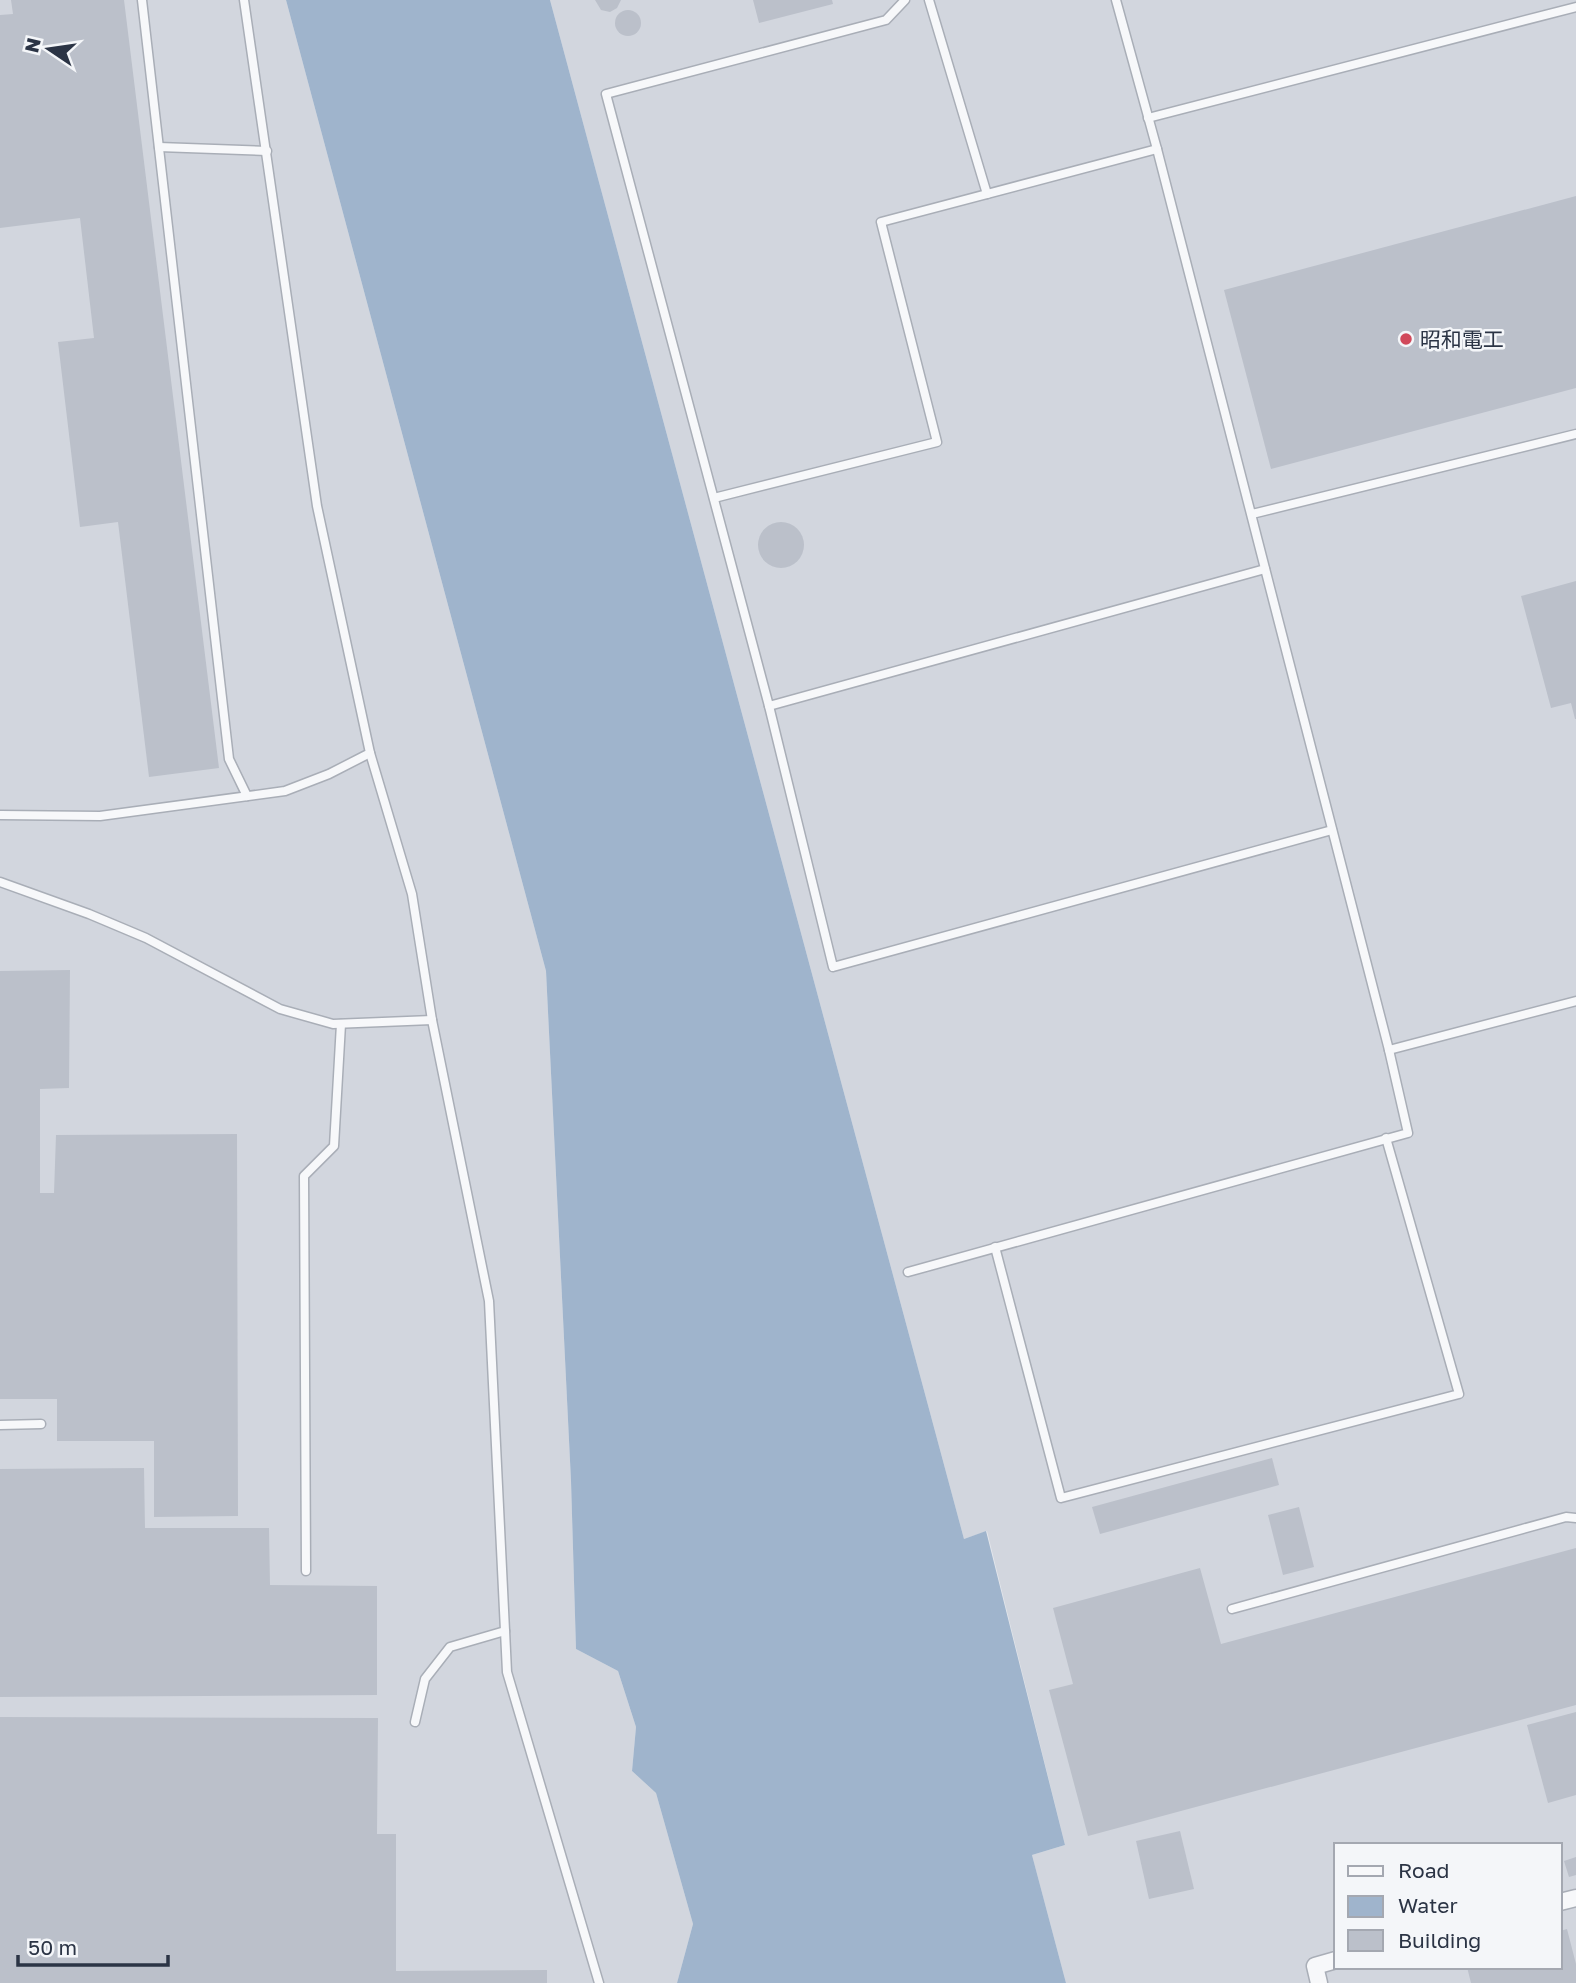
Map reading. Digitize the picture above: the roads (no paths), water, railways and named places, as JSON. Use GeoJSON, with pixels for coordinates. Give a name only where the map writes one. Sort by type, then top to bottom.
{"type":"FeatureCollection","features":[{"type":"Feature","properties":{"kind":"street"},"geometry":{"type":"LineString","coordinates":[[1319,1983],[1315,1966],[1334,1961]]}},
{"type":"Feature","properties":{"kind":"lane"},"geometry":{"type":"LineString","coordinates":[[142,0],[229,759],[247,796]]}},
{"type":"Feature","properties":{"kind":"lane"},"geometry":{"type":"LineString","coordinates":[[244,0],[317,506],[370,753],[412,894],[432,1020],[489,1301],[507,1672],[599,1983]]}},
{"type":"Feature","properties":{"kind":"lane"},"geometry":{"type":"LineString","coordinates":[[905,0],[886,20],[606,94],[769,706],[833,967],[1332,830]]}},
{"type":"Feature","properties":{"kind":"lane"},"geometry":{"type":"LineString","coordinates":[[929,0],[987,194]]}},
{"type":"Feature","properties":{"kind":"lane"},"geometry":{"type":"LineString","coordinates":[[908,1272],[1408,1133],[1252,514],[1116,0]]}},
{"type":"Feature","properties":{"kind":"lane"},"geometry":{"type":"LineString","coordinates":[[1148,118],[1576,7]]}},
{"type":"Feature","properties":{"kind":"lane"},"geometry":{"type":"LineString","coordinates":[[159,147],[267,151]]}},
{"type":"Feature","properties":{"kind":"lane"},"geometry":{"type":"LineString","coordinates":[[714,498],[937,442],[881,222],[1157,149]]}},
{"type":"Feature","properties":{"kind":"lane"},"geometry":{"type":"LineString","coordinates":[[1252,514],[1576,433]]}},
{"type":"Feature","properties":{"kind":"lane"},"geometry":{"type":"LineString","coordinates":[[769,706],[1265,569]]}},
{"type":"Feature","properties":{"kind":"lane"},"geometry":{"type":"LineString","coordinates":[[0,816],[100,816],[285,791],[329,774],[370,753]]}},
{"type":"Feature","properties":{"kind":"lane"},"geometry":{"type":"LineString","coordinates":[[0,882],[146,938],[280,1009],[333,1024],[432,1020]]}},
{"type":"Feature","properties":{"kind":"lane"},"geometry":{"type":"LineString","coordinates":[[1389,1050],[1576,1001]]}},
{"type":"Feature","properties":{"kind":"lane"},"geometry":{"type":"LineString","coordinates":[[306,1571],[304,1177],[334,1146],[341,1024]]}},
{"type":"Feature","properties":{"kind":"lane"},"geometry":{"type":"LineString","coordinates":[[995,1247],[1061,1497],[1459,1394],[1386,1139]]}},
{"type":"Feature","properties":{"kind":"lane"},"geometry":{"type":"LineString","coordinates":[[0,1425],[41,1424]]}},
{"type":"Feature","properties":{"kind":"lane"},"geometry":{"type":"LineString","coordinates":[[1232,1609],[1566,1517],[1576,1518]]}},
{"type":"Feature","properties":{"kind":"lane"},"geometry":{"type":"LineString","coordinates":[[415,1722],[425,1679],[450,1647],[505,1631]]}},
{"type":"Feature","properties":{"kind":"water"},"geometry":{"type":"Polygon","coordinates":[[[286,0],[550,0],[964,1539],[986,1531],[1065,1845],[1032,1855],[1066,1983],[677,1983],[693,1924],[656,1793],[632,1771],[636,1727],[618,1671],[576,1649],[571,1481],[546,971],[286,0]]]}},
{"type":"Feature","properties":{"kind":"place","name":"昭和電工"},"geometry":{"type":"Point","coordinates":[1406,339]}}]}
